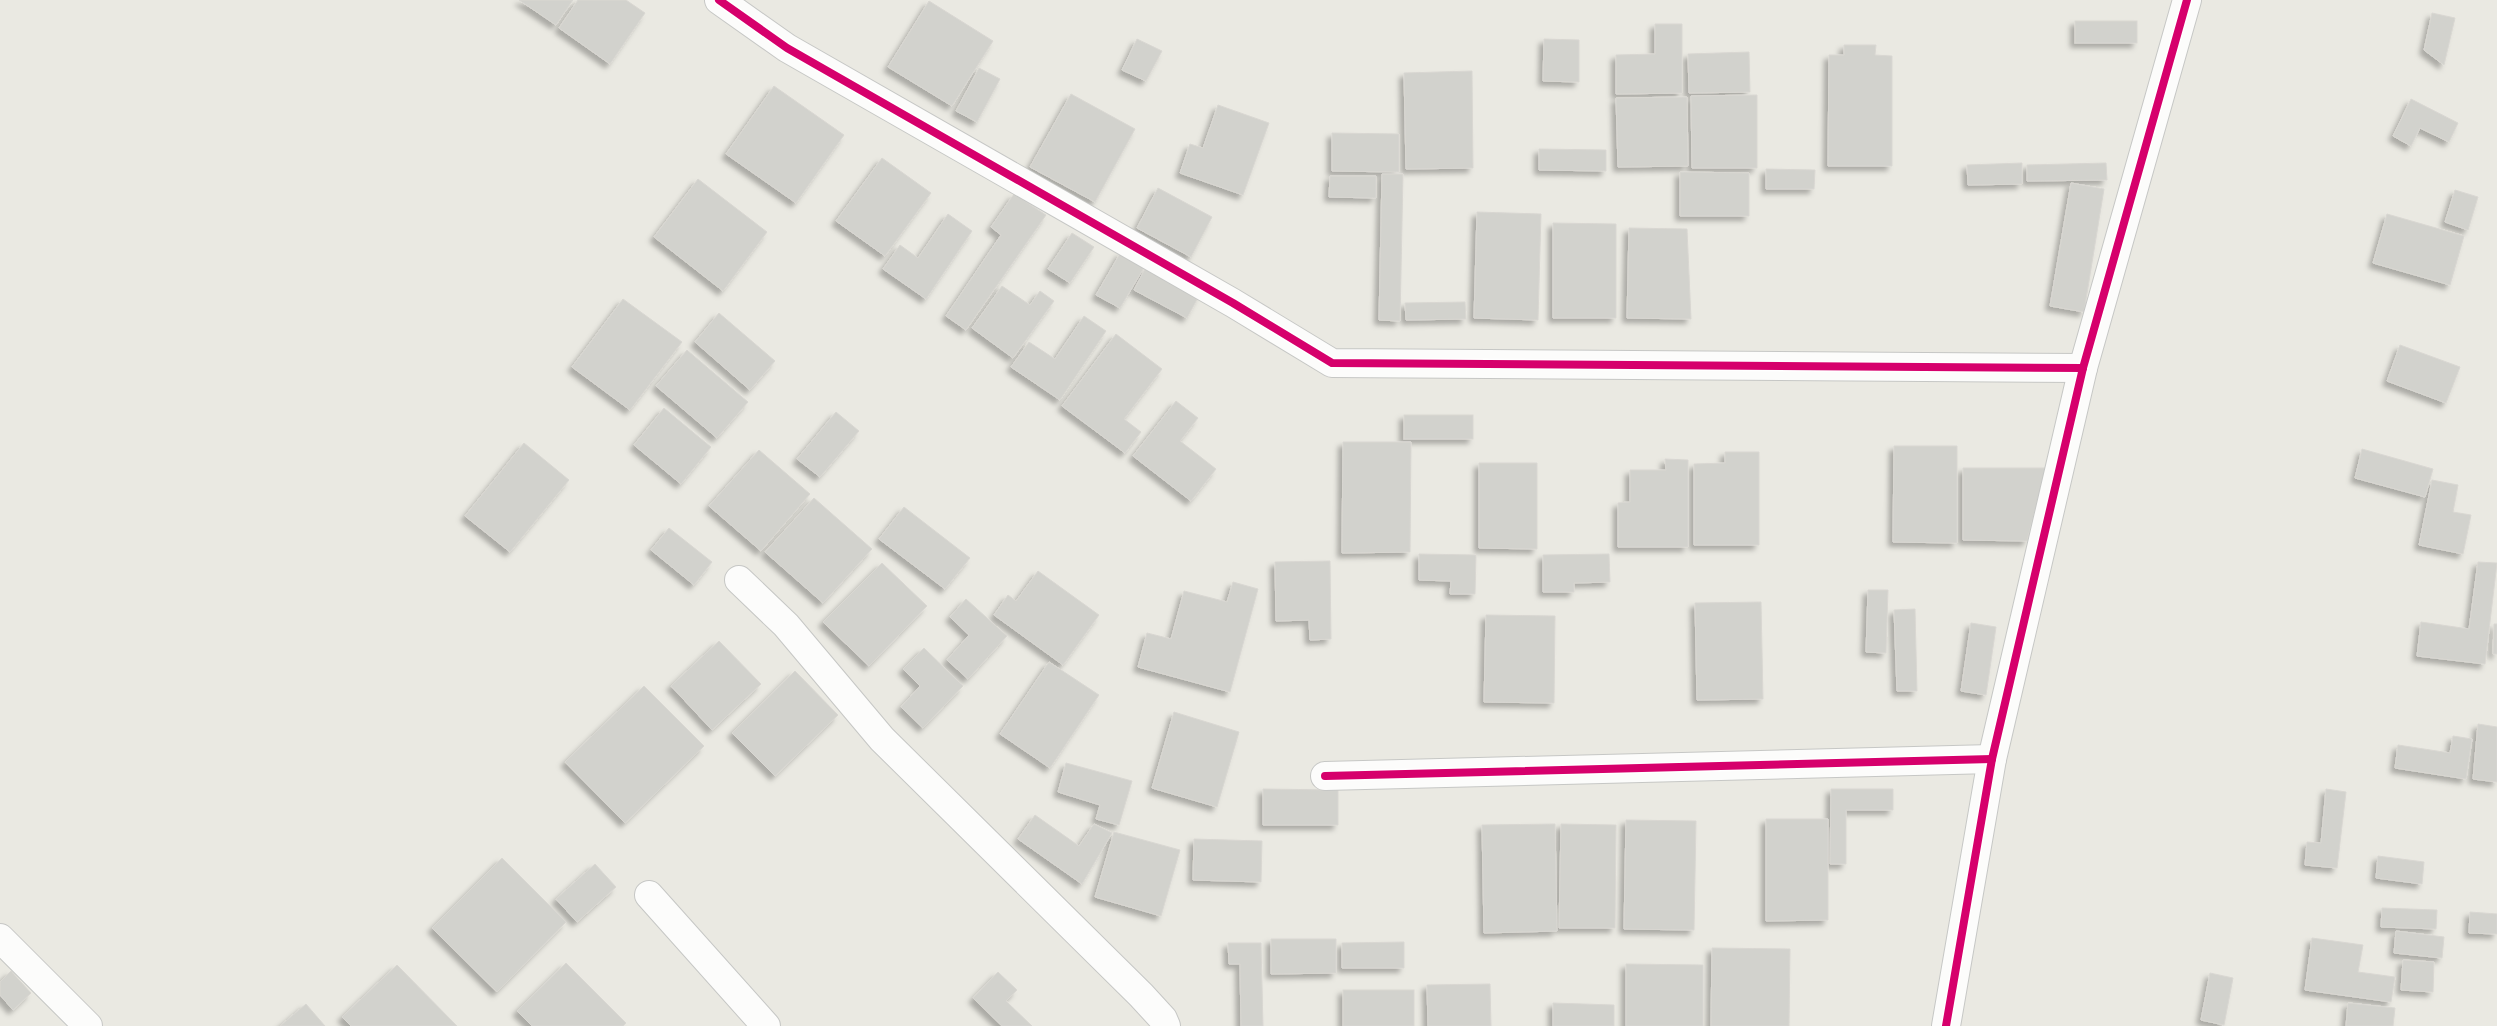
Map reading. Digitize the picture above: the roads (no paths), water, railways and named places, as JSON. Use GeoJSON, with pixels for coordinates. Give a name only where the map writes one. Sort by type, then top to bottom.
{"type":"FeatureCollection","features":[{"type":"Feature","properties":{"kind":"street"},"geometry":{"type":"LineString","coordinates":[[719,0],[787,48],[1233,303],[1332,363],[2083,368]]}},
{"type":"Feature","properties":{"kind":"street"},"geometry":{"type":"LineString","coordinates":[[1946,1026],[1992,759],[2083,368],[2187,0]]}},
{"type":"Feature","properties":{"kind":"street"},"geometry":{"type":"LineString","coordinates":[[739,580],[786,625],[882,739],[1141,994],[1163,1019],[1166,1026]]}},
{"type":"Feature","properties":{"kind":"street"},"geometry":{"type":"LineString","coordinates":[[1325,776],[1992,759]]}},
{"type":"Feature","properties":{"kind":"street"},"geometry":{"type":"LineString","coordinates":[[649,895],[766,1026]]}},
{"type":"Feature","properties":{"kind":"street"},"geometry":{"type":"LineString","coordinates":[[0,938],[88,1026]]}}]}
